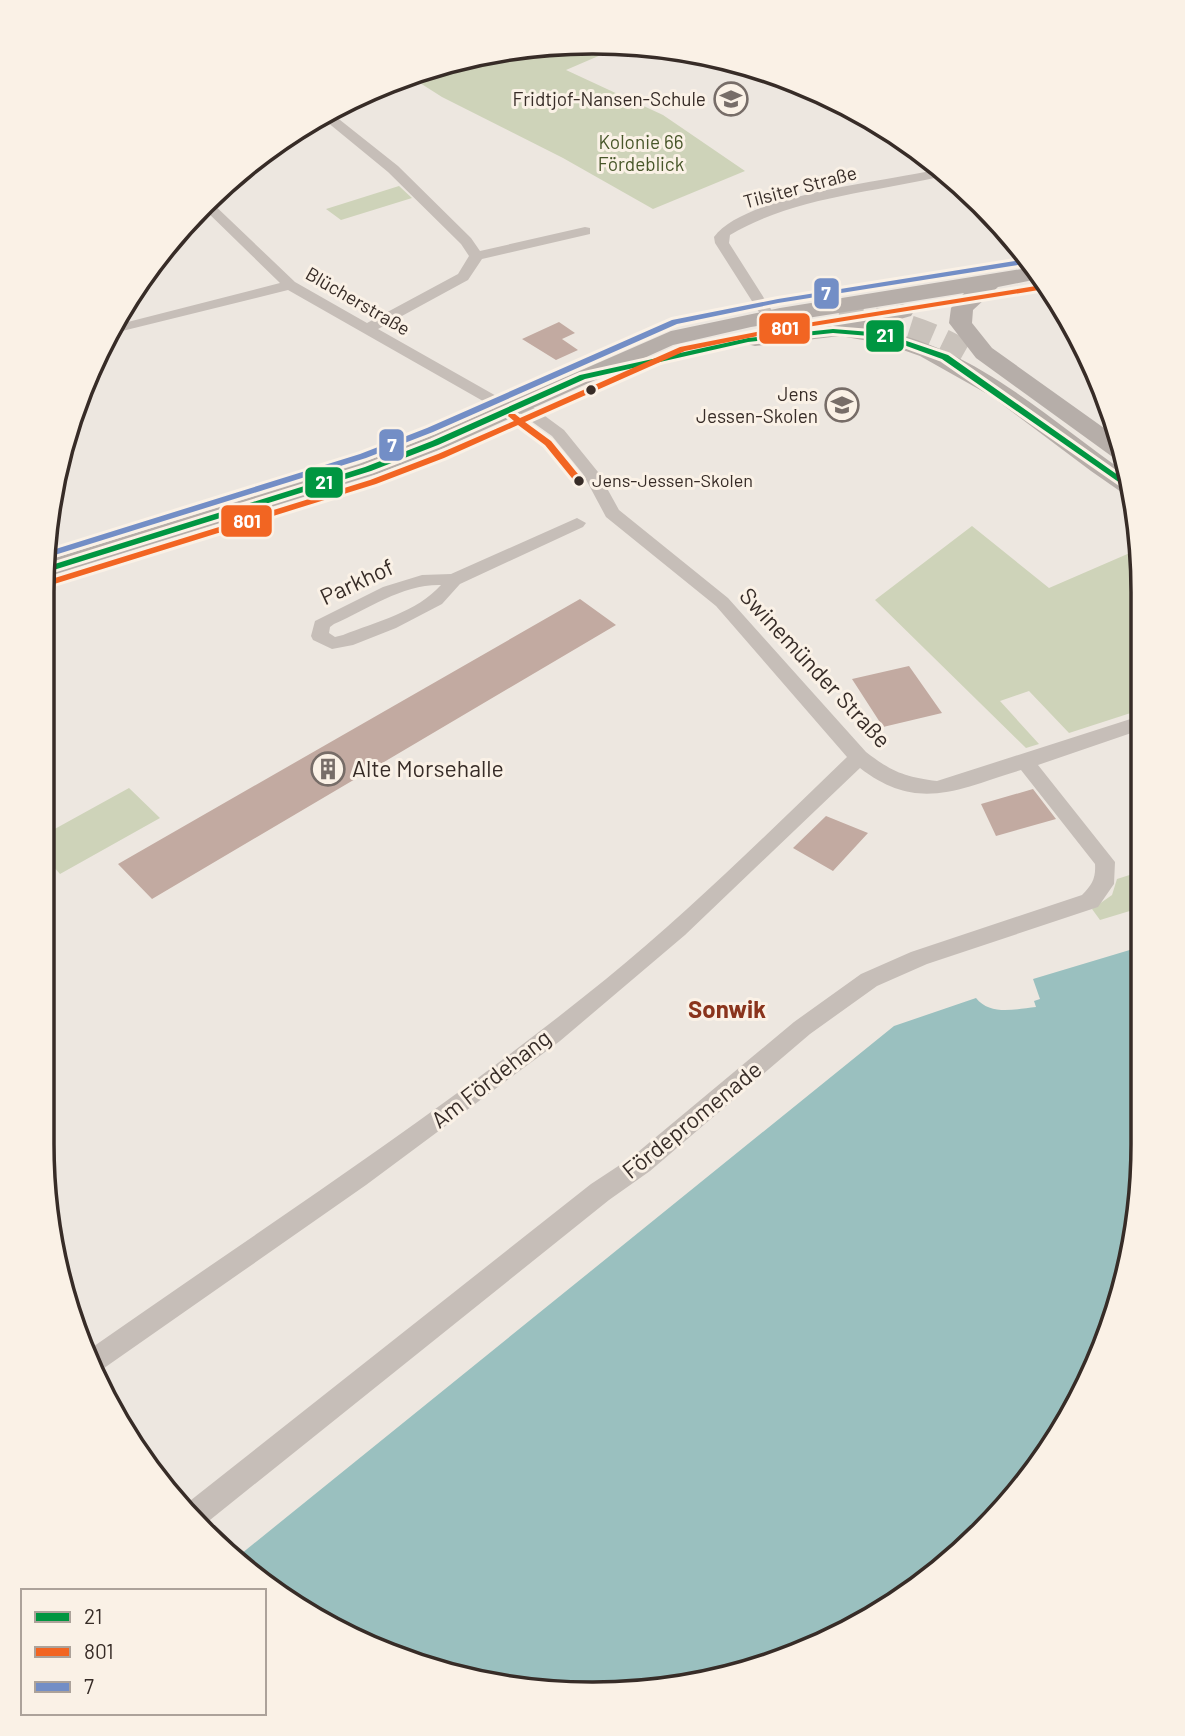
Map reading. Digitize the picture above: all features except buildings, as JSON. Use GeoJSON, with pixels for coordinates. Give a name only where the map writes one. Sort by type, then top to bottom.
{"type":"FeatureCollection","features":[{"type":"Feature","properties":{"kind":"main road"},"geometry":{"type":"LineString","coordinates":[[55,567],[369,469],[644,349],[690,332],[1027,275]]}},
{"type":"Feature","properties":{"kind":"main road"},"geometry":{"type":"LineString","coordinates":[[981,284],[950,291],[932,302],[923,312],[923,321],[931,339],[1114,462]]}},
{"type":"Feature","properties":{"kind":"main road"},"geometry":{"type":"LineString","coordinates":[[981,284],[961,305],[958,315],[964,333],[984,353],[1109,443]]}},
{"type":"Feature","properties":{"kind":"main road"},"geometry":{"type":"LineString","coordinates":[[583,377],[932,302]]}},
{"type":"Feature","properties":{"kind":"main road"},"geometry":{"type":"LineString","coordinates":[[644,349],[765,327],[836,324],[883,335],[956,356],[974,375],[1118,478]]}},
{"type":"Feature","properties":{"kind":"street"},"geometry":{"type":"LineString","coordinates":[[333,121],[393,169],[466,241],[476,256]]}},
{"type":"Feature","properties":{"kind":"street","name":"Tilsiter Straße"},"geometry":{"type":"LineString","coordinates":[[769,317],[722,243],[725,232],[751,218],[803,202],[931,175]]}},
{"type":"Feature","properties":{"kind":"street","name":"Blücherstraße"},"geometry":{"type":"LineString","coordinates":[[213,211],[290,285],[515,407]]}},
{"type":"Feature","properties":{"kind":"street"},"geometry":{"type":"LineString","coordinates":[[476,256],[585,232]]}},
{"type":"Feature","properties":{"kind":"street"},"geometry":{"type":"LineString","coordinates":[[367,328],[463,277],[472,267],[476,256]]}},
{"type":"Feature","properties":{"kind":"street"},"geometry":{"type":"LineString","coordinates":[[124,327],[290,285]]}},
{"type":"Feature","properties":{"kind":"street","name":"Swinemünder Straße"},"geometry":{"type":"LineString","coordinates":[[515,407],[558,433],[590,472],[612,513],[722,602],[859,757],[884,776],[909,785],[937,788],[1026,762],[1131,726]]}},
{"type":"Feature","properties":{"kind":"street","name":"Parkhof"},"geometry":{"type":"LineString","coordinates":[[453,580],[450,589],[432,603],[346,641],[332,643],[320,636],[319,629],[328,620],[412,582],[437,577],[453,580],[581,522],[612,513]]}},
{"type":"Feature","properties":{"kind":"street","name":"Am Fördehang"},"geometry":{"type":"LineString","coordinates":[[99,1358],[408,1143],[593,1000],[691,916],[859,757]]}},
{"type":"Feature","properties":{"kind":"street","name":"Fördepromenade"},"geometry":{"type":"LineString","coordinates":[[200,1511],[589,1200],[641,1164],[802,1028],[869,979],[919,958],[1090,901],[1102,889],[1107,878],[1105,862],[1026,762]]}},
{"type":"Feature","properties":{"kind":"green space","name":"Kolonie 66 Fördeblick"},"geometry":{"type":"Polygon","coordinates":[[[602,54],[566,70],[663,115],[745,171],[653,209],[563,158],[442,97],[420,83],[522,59],[602,54]]]}},
{"type":"Feature","properties":{"kind":"green space"},"geometry":{"type":"Polygon","coordinates":[[[399,186],[412,198],[341,220],[326,209],[399,186]]]}},
{"type":"Feature","properties":{"kind":"green space"},"geometry":{"type":"Polygon","coordinates":[[[972,526],[1049,588],[1130,553],[1131,713],[1069,733],[1029,691],[1000,701],[1039,744],[1026,748],[875,600],[972,526]]]}},
{"type":"Feature","properties":{"kind":"green space"},"geometry":{"type":"Polygon","coordinates":[[[129,788],[160,818],[60,874],[54,867],[54,829],[129,788]]]}},
{"type":"Feature","properties":{"kind":"green space"},"geometry":{"type":"Polygon","coordinates":[[[1131,875],[1131,911],[1100,920],[1092,909],[1112,895],[1117,879],[1131,875]]]}},
{"type":"Feature","properties":{"kind":"water"},"geometry":{"type":"Polygon","coordinates":[[[1131,950],[1130,1179],[1120,1249],[1102,1317],[1090,1349],[1059,1413],[1020,1471],[997,1498],[973,1524],[920,1571],[862,1610],[798,1641],[766,1653],[663,1677],[592,1682],[522,1677],[419,1653],[387,1641],[323,1610],[265,1571],[243,1552],[894,1026],[976,998],[982,1004],[996,1009],[1036,1007],[1034,1001],[1040,999],[1033,979],[1131,950]]]}},
{"type":"Feature","properties":{"kind":"tunnel"},"geometry":{"type":"LineString","coordinates":[[839,318],[874,319],[906,326],[968,354]]}},
{"type":"Feature","properties":{"kind":"transit line","name":"7"},"geometry":{"type":"LineString","coordinates":[[56,552],[363,456],[430,430],[675,322],[778,301],[1018,263]]}},
{"type":"Feature","properties":{"kind":"transit line","name":"801"},"geometry":{"type":"LineString","coordinates":[[54,581],[373,482],[441,456],[683,349],[782,329],[1036,288]]}},
{"type":"Feature","properties":{"kind":"transit line","name":"21"},"geometry":{"type":"LineString","coordinates":[[55,567],[368,469],[435,443],[583,377],[748,340],[833,331],[883,335],[945,357],[1118,478]]}},
{"type":"Feature","properties":{"kind":"transit line","name":"801"},"geometry":{"type":"LineString","coordinates":[[512,416],[548,443],[579,481]]}},
{"type":"Feature","properties":{"kind":"place","name":"Fridtjof-Nansen-Schule"},"geometry":{"type":"Point","coordinates":[731,99]}},
{"type":"Feature","properties":{"kind":"place","name":"Jens Jessen-Skolen"},"geometry":{"type":"Point","coordinates":[842,405]}},
{"type":"Feature","properties":{"kind":"place","name":"Jens-Jessen-Skolen"},"geometry":{"type":"Point","coordinates":[579,481]}},
{"type":"Feature","properties":{"kind":"place","name":"Alte Morsehalle"},"geometry":{"type":"Point","coordinates":[328,769]}},
{"type":"Feature","properties":{"kind":"district","name":"Sonwik"},"geometry":{"type":"Point","coordinates":[727,1010]}}]}
